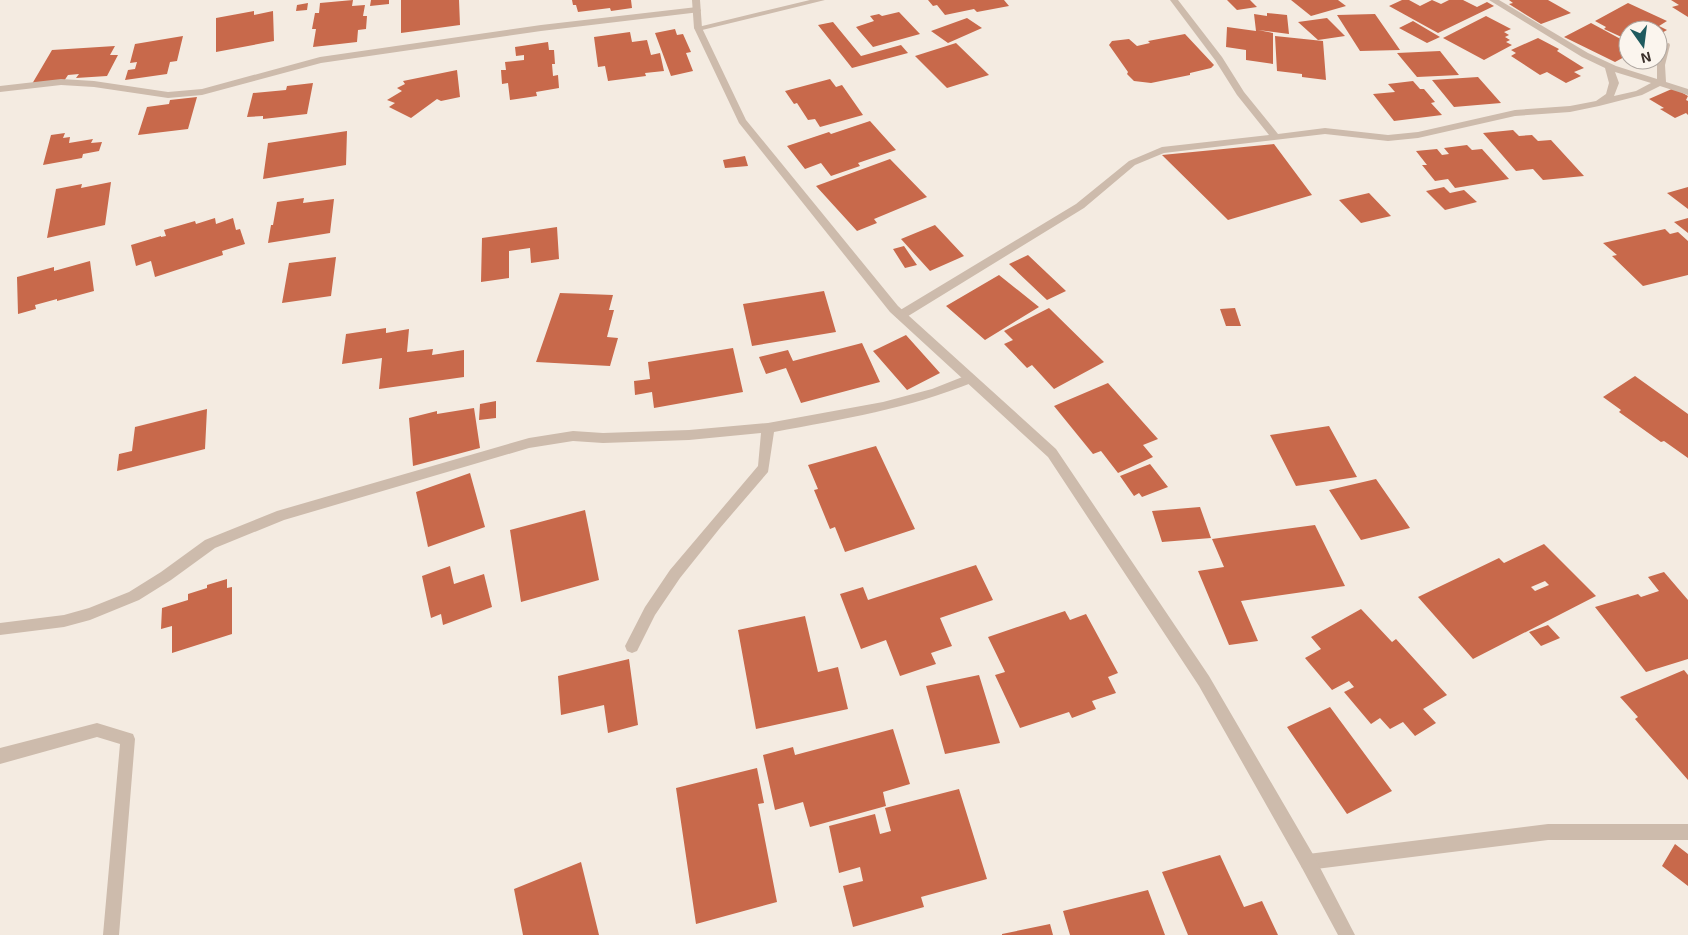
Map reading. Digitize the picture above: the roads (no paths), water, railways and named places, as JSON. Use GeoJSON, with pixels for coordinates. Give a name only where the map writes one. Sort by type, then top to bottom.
{"type":"FeatureCollection","features":[{"type":"Feature","properties":{"kind":"street"},"geometry":{"type":"LineString","coordinates":[[698,28],[821,0]]}},
{"type":"Feature","properties":{"kind":"street"},"geometry":{"type":"LineString","coordinates":[[1174,0],[1219,59],[1240,93],[1274,135]]}},
{"type":"Feature","properties":{"kind":"street"},"geometry":{"type":"LineString","coordinates":[[1493,0],[1585,55],[1609,66],[1688,92]]}},
{"type":"Feature","properties":{"kind":"street"},"geometry":{"type":"LineString","coordinates":[[0,89],[62,82],[94,84],[168,95],[202,92],[320,60],[697,5],[698,28],[742,121],[901,315],[1052,453],[1204,680],[1308,862],[1347,935]]}},
{"type":"Feature","properties":{"kind":"street"},"geometry":{"type":"LineString","coordinates":[[1599,103],[1610,95],[1614,83],[1609,66]]}},
{"type":"Feature","properties":{"kind":"street"},"geometry":{"type":"LineString","coordinates":[[1660,70],[1661,82]]}},
{"type":"Feature","properties":{"kind":"street"},"geometry":{"type":"LineString","coordinates":[[901,315],[1080,206],[1132,163],[1162,150],[1326,130],[1388,138],[1418,135],[1515,113],[1541,113],[1599,103],[1639,94],[1661,82]]}},
{"type":"Feature","properties":{"kind":"street"},"geometry":{"type":"LineString","coordinates":[[0,629],[64,621],[90,614],[134,596],[166,576],[210,544],[282,515],[529,443],[573,436],[602,438],[689,435],[768,428],[883,407],[934,393],[970,379]]}},
{"type":"Feature","properties":{"kind":"street"},"geometry":{"type":"LineString","coordinates":[[632,646],[650,611],[675,574],[715,524],[764,468],[768,428]]}},
{"type":"Feature","properties":{"kind":"street"},"geometry":{"type":"LineString","coordinates":[[0,756],[97,730],[128,739],[111,935]]}},
{"type":"Feature","properties":{"kind":"street"},"geometry":{"type":"LineString","coordinates":[[1308,862],[1548,832],[1688,832]]}}]}
